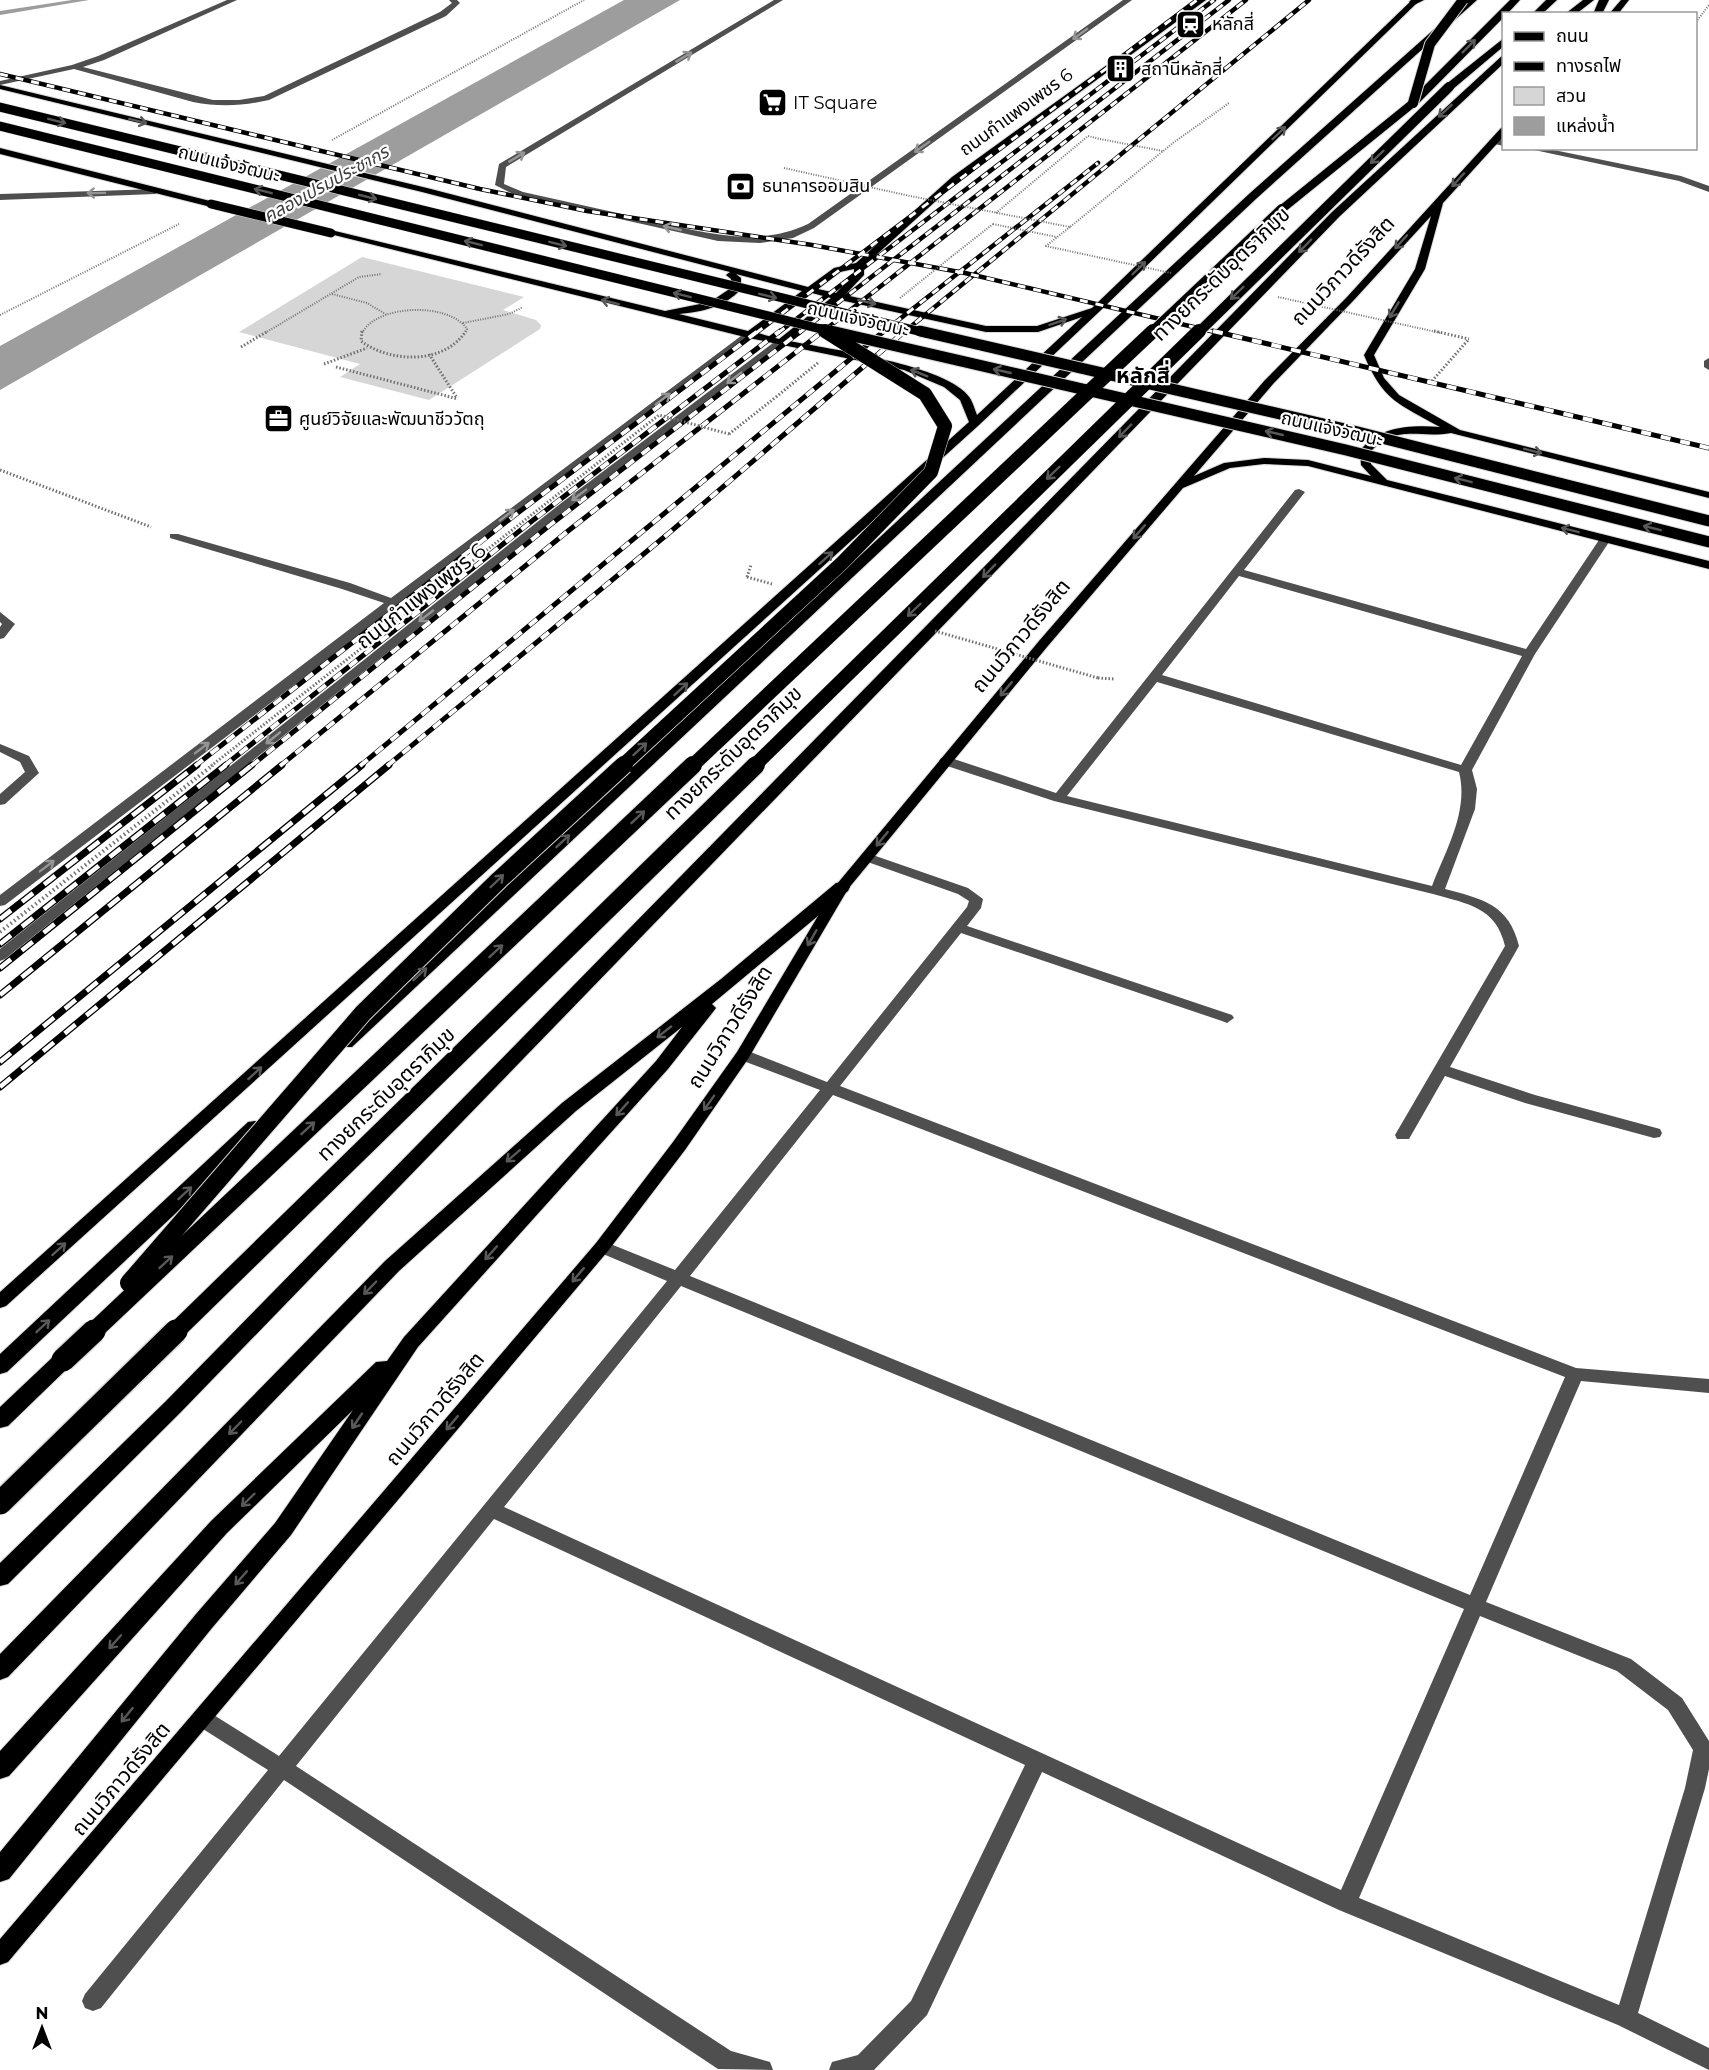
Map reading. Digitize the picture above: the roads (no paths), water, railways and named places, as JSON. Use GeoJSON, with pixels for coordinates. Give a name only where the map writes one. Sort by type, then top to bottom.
{"type":"FeatureCollection","features":[{"type":"Feature","properties":{"kind":"highway"},"geometry":{"type":"LineString","coordinates":[[1413,103],[1430,44],[1463,0]]}},
{"type":"Feature","properties":{"kind":"highway"},"geometry":{"type":"LineString","coordinates":[[0,1366],[1253,196],[1472,0]]}},
{"type":"Feature","properties":{"kind":"highway","name":"ทางยกระดับอุตราภิมุข"},"geometry":{"type":"LineString","coordinates":[[1503,12],[1515,0]]}},
{"type":"Feature","properties":{"kind":"highway"},"geometry":{"type":"LineString","coordinates":[[1538,12],[1552,0]]}},
{"type":"Feature","properties":{"kind":"highway"},"geometry":{"type":"LineString","coordinates":[[1552,12],[1564,0]]}},
{"type":"Feature","properties":{"kind":"highway"},"geometry":{"type":"LineString","coordinates":[[1572,12],[1589,0]]}},
{"type":"Feature","properties":{"kind":"highway","name":"ทางยกระดับอุตราภิมุข"},"geometry":{"type":"LineString","coordinates":[[0,1420],[1282,209],[1413,103],[1502,13]]}},
{"type":"Feature","properties":{"kind":"highway","name":"ทางยกระดับอุตราภิมุข"},"geometry":{"type":"LineString","coordinates":[[0,1503],[1449,87],[1502,42]]}},
{"type":"Feature","properties":{"kind":"highway"},"geometry":{"type":"LineString","coordinates":[[1449,87],[1502,56]]}},
{"type":"Feature","properties":{"kind":"highway","name":"ถนนวิภาวดีรังสิต"},"geometry":{"type":"LineString","coordinates":[[0,1577],[173,1407],[1336,214],[1502,56]]}},
{"type":"Feature","properties":{"kind":"highway"},"geometry":{"type":"LineString","coordinates":[[63,1360],[363,1013],[498,879],[842,563],[931,472],[945,426],[925,394],[821,329]]}},
{"type":"Feature","properties":{"kind":"highway"},"geometry":{"type":"LineString","coordinates":[[0,1670],[392,1266],[482,1182],[570,1107],[727,983],[842,887]]}},
{"type":"Feature","properties":{"kind":"highway"},"geometry":{"type":"LineString","coordinates":[[0,1768],[219,1527],[411,1342],[662,1065],[727,983]]}},
{"type":"Feature","properties":{"kind":"highway"},"geometry":{"type":"LineString","coordinates":[[0,1871],[197,1630],[284,1529],[411,1342]]}},
{"type":"Feature","properties":{"kind":"main road","name":"ถนนกำแพงเพชร 6"},"geometry":{"type":"LineString","coordinates":[[749,335],[837,270],[859,265],[955,178],[1202,0]]}},
{"type":"Feature","properties":{"kind":"main road"},"geometry":{"type":"LineString","coordinates":[[1615,12],[1625,0]]}},
{"type":"Feature","properties":{"kind":"main road"},"geometry":{"type":"LineString","coordinates":[[0,1302],[975,423],[1097,309],[1416,1]]}},
{"type":"Feature","properties":{"kind":"main road","name":"ถนนแจ้งวัฒนะ"},"geometry":{"type":"LineString","coordinates":[[0,87],[424,190],[810,290],[986,329],[1038,329],[1097,309]]}},
{"type":"Feature","properties":{"kind":"main road","name":"ถนนแจ้งวัฒนะ"},"geometry":{"type":"LineString","coordinates":[[0,107],[836,312],[1358,432],[1709,521]]}},
{"type":"Feature","properties":{"kind":"main road","name":"ถนนแจ้งวัฒนะ"},"geometry":{"type":"LineString","coordinates":[[0,126],[821,329],[1346,450],[1709,542]]}},
{"type":"Feature","properties":{"kind":"main road","name":"ถนนวิภาวดีรังสิต"},"geometry":{"type":"LineString","coordinates":[[0,1955],[602,1247],[679,1146],[743,1055],[842,887],[946,761],[1269,382],[1350,298],[1502,131]]}},
{"type":"Feature","properties":{"kind":"main road","name":"ถนนแจ้งวัฒนะ"},"geometry":{"type":"LineString","coordinates":[[0,151],[652,312],[907,368],[948,385],[965,398],[975,423]]}},
{"type":"Feature","properties":{"kind":"main road"},"geometry":{"type":"LineString","coordinates":[[1440,199],[1420,269],[1369,355],[1379,379],[1395,397],[1456,432]]}},
{"type":"Feature","properties":{"kind":"main road"},"geometry":{"type":"LineString","coordinates":[[652,312],[702,309],[728,298],[735,289],[736,278],[716,265]]}},
{"type":"Feature","properties":{"kind":"main road","name":"ถนนกำแพงเพชร 6"},"geometry":{"type":"LineString","coordinates":[[781,342],[839,296],[859,275],[859,265]]}},
{"type":"Feature","properties":{"kind":"main road"},"geometry":{"type":"LineString","coordinates":[[1384,482],[1366,465],[1365,451],[1373,441],[1400,430],[1423,429],[1456,432],[1709,495]]}},
{"type":"Feature","properties":{"kind":"main road","name":"ถนนแจ้งวัฒนะ"},"geometry":{"type":"LineString","coordinates":[[1177,488],[1227,465],[1264,461],[1308,463],[1709,566]]}},
{"type":"Feature","properties":{"kind":"street"},"geometry":{"type":"LineString","coordinates":[[0,83],[74,67],[184,23],[233,0]]}},
{"type":"Feature","properties":{"kind":"street"},"geometry":{"type":"LineString","coordinates":[[74,67],[193,99],[239,103],[283,92],[433,20],[456,3],[453,0]]}},
{"type":"Feature","properties":{"kind":"street"},"geometry":{"type":"LineString","coordinates":[[779,0],[502,166],[499,184],[520,194],[718,238],[760,240],[790,236],[811,226],[1128,0]]}},
{"type":"Feature","properties":{"kind":"street"},"geometry":{"type":"LineString","coordinates":[[1493,141],[1502,143]]}},
{"type":"Feature","properties":{"kind":"street"},"geometry":{"type":"LineString","coordinates":[[1539,150],[1681,179],[1709,189]]}},
{"type":"Feature","properties":{"kind":"street"},"geometry":{"type":"LineString","coordinates":[[0,197],[155,191]]}},
{"type":"Feature","properties":{"kind":"street","name":"ถนนกำแพงเพชร 6"},"geometry":{"type":"LineString","coordinates":[[0,902],[392,602],[749,335]]}},
{"type":"Feature","properties":{"kind":"street","name":"ถนนกำแพงเพชร 6"},"geometry":{"type":"LineString","coordinates":[[0,956],[564,506],[781,342]]}},
{"type":"Feature","properties":{"kind":"street"},"geometry":{"type":"LineString","coordinates":[[1709,361],[1709,367]]}},
{"type":"Feature","properties":{"kind":"street"},"geometry":{"type":"LineString","coordinates":[[1059,798],[1299,492]]}},
{"type":"Feature","properties":{"kind":"street"},"geometry":{"type":"LineString","coordinates":[[174,536],[346,586],[392,602]]}},
{"type":"Feature","properties":{"kind":"street"},"geometry":{"type":"LineString","coordinates":[[1437,891],[1468,809],[1470,789],[1466,770],[1529,654],[1605,539]]}},
{"type":"Feature","properties":{"kind":"street"},"geometry":{"type":"LineString","coordinates":[[1237,572],[1529,654]]}},
{"type":"Feature","properties":{"kind":"street"},"geometry":{"type":"LineString","coordinates":[[0,616],[9,624],[0,634]]}},
{"type":"Feature","properties":{"kind":"street"},"geometry":{"type":"LineString","coordinates":[[1155,676],[1466,770]]}},
{"type":"Feature","properties":{"kind":"street"},"geometry":{"type":"LineString","coordinates":[[0,748],[23,756],[30,763],[32,773],[0,801]]}},
{"type":"Feature","properties":{"kind":"street"},"geometry":{"type":"LineString","coordinates":[[946,761],[1059,798],[1490,906],[1510,929],[1512,946],[1403,1135]]}},
{"type":"Feature","properties":{"kind":"street"},"geometry":{"type":"LineString","coordinates":[[93,2001],[678,1279],[974,908],[976,899],[963,891],[867,857]]}},
{"type":"Feature","properties":{"kind":"street"},"geometry":{"type":"LineString","coordinates":[[960,928],[1227,1018]]}},
{"type":"Feature","properties":{"kind":"street"},"geometry":{"type":"LineString","coordinates":[[743,1055],[1575,1374],[1709,1386]]}},
{"type":"Feature","properties":{"kind":"street"},"geometry":{"type":"LineString","coordinates":[[1442,1070],[1530,1099],[1654,1133]]}},
{"type":"Feature","properties":{"kind":"street"},"geometry":{"type":"LineString","coordinates":[[602,1247],[1624,1665],[1675,1704],[1703,1749],[1695,1788],[1626,2018]]}},
{"type":"Feature","properties":{"kind":"street"},"geometry":{"type":"LineString","coordinates":[[1346,1903],[1575,1374]]}},
{"type":"Feature","properties":{"kind":"street"},"geometry":{"type":"LineString","coordinates":[[491,1509],[1346,1903],[1626,2018],[1709,2060]]}},
{"type":"Feature","properties":{"kind":"street"},"geometry":{"type":"LineString","coordinates":[[202,1719],[282,1768],[726,2061],[762,2070]]}},
{"type":"Feature","properties":{"kind":"street"},"geometry":{"type":"LineString","coordinates":[[840,2070],[864,2064],[920,2008],[1037,1761]]}},
{"type":"Feature","properties":{"kind":"water","name":"คลองเปรมประชากร"},"geometry":{"type":"Polygon","coordinates":[[[624,0],[680,0],[0,390],[0,346],[624,0]]]}},
{"type":"Feature","properties":{"kind":"waterway"},"geometry":{"type":"LineString","coordinates":[[0,13],[86,0]]}},
{"type":"Feature","properties":{"kind":"railway"},"geometry":{"type":"LineString","coordinates":[[861,254],[1197,0]]}},
{"type":"Feature","properties":{"kind":"railway"},"geometry":{"type":"LineString","coordinates":[[878,257],[1214,0]]}},
{"type":"Feature","properties":{"kind":"railway"},"geometry":{"type":"LineString","coordinates":[[893,260],[1229,0]]}},
{"type":"Feature","properties":{"kind":"railway"},"geometry":{"type":"LineString","coordinates":[[910,263],[1246,0]]}},
{"type":"Feature","properties":{"kind":"railway"},"geometry":{"type":"LineString","coordinates":[[974,275],[1309,0]]}},
{"type":"Feature","properties":{"kind":"railway"},"geometry":{"type":"LineString","coordinates":[[0,74],[480,189],[587,211],[861,254]]}},
{"type":"Feature","properties":{"kind":"railway"},"geometry":{"type":"LineString","coordinates":[[960,272],[1098,163]]}},
{"type":"Feature","properties":{"kind":"railway"},"geometry":{"type":"LineString","coordinates":[[756,333],[861,254]]}},
{"type":"Feature","properties":{"kind":"railway"},"geometry":{"type":"LineString","coordinates":[[861,254],[878,257]]}},
{"type":"Feature","properties":{"kind":"railway"},"geometry":{"type":"LineString","coordinates":[[778,333],[878,257]]}},
{"type":"Feature","properties":{"kind":"railway"},"geometry":{"type":"LineString","coordinates":[[878,257],[893,260]]}},
{"type":"Feature","properties":{"kind":"railway"},"geometry":{"type":"LineString","coordinates":[[799,333],[893,260]]}},
{"type":"Feature","properties":{"kind":"railway"},"geometry":{"type":"LineString","coordinates":[[893,260],[910,263]]}},
{"type":"Feature","properties":{"kind":"railway"},"geometry":{"type":"LineString","coordinates":[[821,333],[910,263]]}},
{"type":"Feature","properties":{"kind":"railway"},"geometry":{"type":"LineString","coordinates":[[910,263],[960,272]]}},
{"type":"Feature","properties":{"kind":"railway"},"geometry":{"type":"LineString","coordinates":[[882,333],[960,272]]}},
{"type":"Feature","properties":{"kind":"railway"},"geometry":{"type":"LineString","coordinates":[[960,272],[974,275]]}},
{"type":"Feature","properties":{"kind":"railway"},"geometry":{"type":"LineString","coordinates":[[903,333],[974,275]]}},
{"type":"Feature","properties":{"kind":"railway"},"geometry":{"type":"LineString","coordinates":[[974,275],[1219,333]]}},
{"type":"Feature","properties":{"kind":"railway"},"geometry":{"type":"LineString","coordinates":[[195,766],[515,515],[758,331]]}},
{"type":"Feature","properties":{"kind":"railway"},"geometry":{"type":"LineString","coordinates":[[224,766],[532,521],[780,331]]}},
{"type":"Feature","properties":{"kind":"railway"},"geometry":{"type":"LineString","coordinates":[[251,766],[550,525],[801,331]]}},
{"type":"Feature","properties":{"kind":"railway"},"geometry":{"type":"LineString","coordinates":[[280,766],[568,531],[823,331]]}},
{"type":"Feature","properties":{"kind":"railway"},"geometry":{"type":"LineString","coordinates":[[360,766],[884,331]]}},
{"type":"Feature","properties":{"kind":"railway"},"geometry":{"type":"LineString","coordinates":[[387,766],[669,533],[905,331]]}},
{"type":"Feature","properties":{"kind":"railway"},"geometry":{"type":"LineString","coordinates":[[1213,331],[1709,448]]}},
{"type":"Feature","properties":{"kind":"railway"},"geometry":{"type":"LineString","coordinates":[[0,919],[197,765]]}},
{"type":"Feature","properties":{"kind":"railway"},"geometry":{"type":"LineString","coordinates":[[0,944],[226,765]]}},
{"type":"Feature","properties":{"kind":"railway"},"geometry":{"type":"LineString","coordinates":[[0,968],[252,765]]}},
{"type":"Feature","properties":{"kind":"railway"},"geometry":{"type":"LineString","coordinates":[[0,995],[282,765]]}},
{"type":"Feature","properties":{"kind":"railway"},"geometry":{"type":"LineString","coordinates":[[0,1062],[362,765]]}},
{"type":"Feature","properties":{"kind":"railway"},"geometry":{"type":"LineString","coordinates":[[0,1087],[389,765]]}},
{"type":"Feature","properties":{"kind":"place","name":"หลักสี่"},"geometry":{"type":"Point","coordinates":[1191,24]}},
{"type":"Feature","properties":{"kind":"place","name":"สถานีหลักสี่"},"geometry":{"type":"Point","coordinates":[1120,69]}},
{"type":"Feature","properties":{"kind":"place","name":"IT Square"},"geometry":{"type":"Point","coordinates":[772,103]}},
{"type":"Feature","properties":{"kind":"place","name":"ธนาคารออมสิน"},"geometry":{"type":"Point","coordinates":[741,186]}},
{"type":"Feature","properties":{"kind":"place","name":"ศูนย์วิจัยและพัฒนาชีววัตถุ"},"geometry":{"type":"Point","coordinates":[278,419]}},
{"type":"Feature","properties":{"kind":"district","name":"หลักสี่"},"geometry":{"type":"Point","coordinates":[1143,375]}}]}
